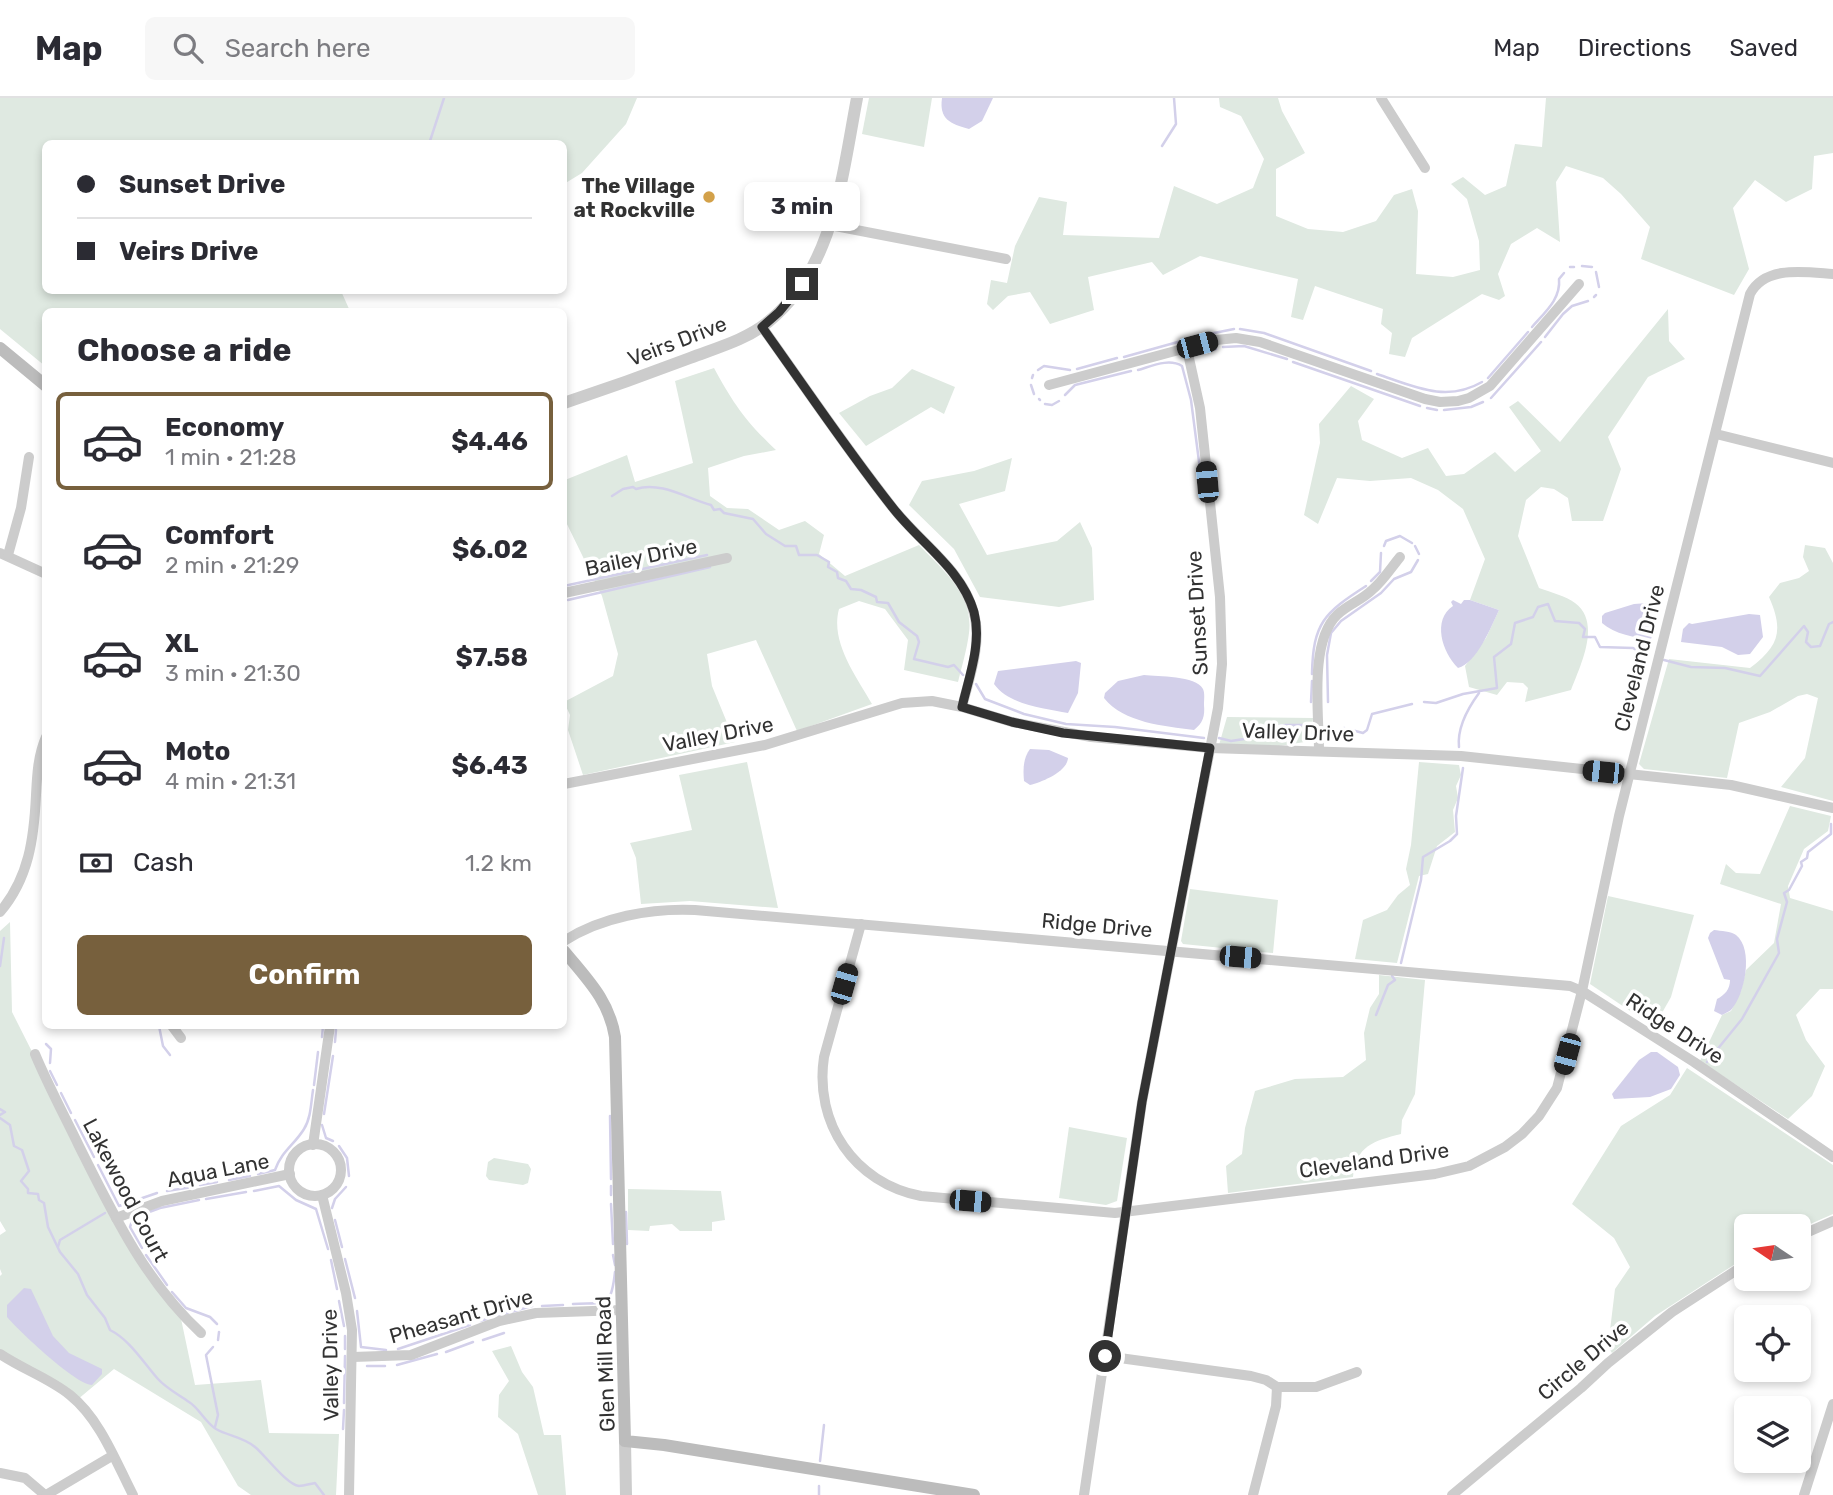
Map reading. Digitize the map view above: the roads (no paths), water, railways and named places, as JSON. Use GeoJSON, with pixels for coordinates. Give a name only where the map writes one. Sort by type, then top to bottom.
{"type":"FeatureCollection","features":[{"type":"Feature","properties":{"kind":"main road"},"geometry":{"type":"LineString","coordinates":[[0,348],[42,383]]}},
{"type":"Feature","properties":{"kind":"main road","name":"Glen Mill Road"},"geometry":{"type":"LineString","coordinates":[[567,955],[603,999],[615,1037],[625,1441],[974,1495]]}},
{"type":"Feature","properties":{"kind":"street","name":"Veirs Drive"},"geometry":{"type":"LineString","coordinates":[[567,402],[725,345],[762,327],[779,312],[802,284],[830,225],[857,98]]}},
{"type":"Feature","properties":{"kind":"street"},"geometry":{"type":"LineString","coordinates":[[1381,98],[1425,168]]}},
{"type":"Feature","properties":{"kind":"street"},"geometry":{"type":"LineString","coordinates":[[830,225],[1006,259]]}},
{"type":"Feature","properties":{"kind":"street","name":"Cleveland Drive"},"geometry":{"type":"LineString","coordinates":[[861,924],[824,1057],[822,1077],[827,1116],[838,1140],[852,1159],[879,1181],[901,1191],[921,1196],[1115,1213],[1435,1174],[1483,1161],[1522,1134],[1539,1116],[1557,1088],[1582,991],[1630,774],[1750,294],[1755,285],[1769,275],[1793,272],[1833,274]]}},
{"type":"Feature","properties":{"kind":"street"},"geometry":{"type":"LineString","coordinates":[[1049,385],[1216,340],[1247,339],[1425,399],[1458,401],[1490,386],[1579,284]]}},
{"type":"Feature","properties":{"kind":"street"},"geometry":{"type":"LineString","coordinates":[[762,327],[891,506],[961,583],[976,625],[973,660],[962,707]]}},
{"type":"Feature","properties":{"kind":"street","name":"Sunset Drive"},"geometry":{"type":"LineString","coordinates":[[1084,1495],[1142,1102],[1218,708],[1222,664],[1222,631],[1200,408],[1187,349]]}},
{"type":"Feature","properties":{"kind":"street"},"geometry":{"type":"LineString","coordinates":[[1716,434],[1833,463]]}},
{"type":"Feature","properties":{"kind":"street"},"geometry":{"type":"LineString","coordinates":[[29,457],[22,508],[4,554],[42,573]]}},
{"type":"Feature","properties":{"kind":"street"},"geometry":{"type":"LineString","coordinates":[[1319,751],[1320,650],[1325,629],[1337,614],[1372,590],[1400,557]]}},
{"type":"Feature","properties":{"kind":"street","name":"Bailey Drive"},"geometry":{"type":"LineString","coordinates":[[567,592],[727,558]]}},
{"type":"Feature","properties":{"kind":"street","name":"Valley Drive"},"geometry":{"type":"LineString","coordinates":[[567,783],[765,745],[905,702],[932,701],[1063,733],[1210,748],[1461,757],[1731,785],[1833,808]]}},
{"type":"Feature","properties":{"kind":"street"},"geometry":{"type":"LineString","coordinates":[[0,912],[19,884],[30,856],[35,829],[38,764],[42,750]]}},
{"type":"Feature","properties":{"kind":"street","name":"Ridge Drive"},"geometry":{"type":"LineString","coordinates":[[567,940],[618,918],[664,909],[1570,986],[1693,1062],[1833,1157]]}},
{"type":"Feature","properties":{"kind":"street"},"geometry":{"type":"LineString","coordinates":[[174,1029],[181,1038]]}},
{"type":"Feature","properties":{"kind":"street"},"geometry":{"type":"LineString","coordinates":[[313,1145],[330,1029]]}},
{"type":"Feature","properties":{"kind":"street","name":"Lakewood Court"},"geometry":{"type":"LineString","coordinates":[[35,1054],[135,1254],[180,1314],[201,1333]]}},
{"type":"Feature","properties":{"kind":"street"},"geometry":{"type":"LineString","coordinates":[[313,1145],[321,1145],[335,1154],[341,1170],[336,1186],[322,1195],[313,1196],[298,1189],[290,1174],[293,1158],[298,1151],[313,1145]]}},
{"type":"Feature","properties":{"kind":"street","name":"Aqua Lane"},"geometry":{"type":"LineString","coordinates":[[116,1218],[162,1201],[290,1174]]}},
{"type":"Feature","properties":{"kind":"street","name":"Valley Drive"},"geometry":{"type":"LineString","coordinates":[[322,1195],[350,1312],[353,1357],[349,1495]]}},
{"type":"Feature","properties":{"kind":"street"},"geometry":{"type":"LineString","coordinates":[[1811,1231],[1833,1221]]}},
{"type":"Feature","properties":{"kind":"street","name":"Circle Drive"},"geometry":{"type":"LineString","coordinates":[[1452,1495],[1662,1320],[1734,1271]]}},
{"type":"Feature","properties":{"kind":"street","name":"Pheasant Drive"},"geometry":{"type":"LineString","coordinates":[[353,1357],[411,1355],[499,1321],[536,1313],[622,1310]]}},
{"type":"Feature","properties":{"kind":"street"},"geometry":{"type":"LineString","coordinates":[[0,1354],[60,1388],[77,1401],[91,1418],[133,1495]]}},
{"type":"Feature","properties":{"kind":"street"},"geometry":{"type":"LineString","coordinates":[[1105,1356],[1251,1376],[1266,1380],[1277,1387],[1315,1387],[1357,1372]]}},
{"type":"Feature","properties":{"kind":"street"},"geometry":{"type":"LineString","coordinates":[[1252,1495],[1276,1406],[1277,1387]]}},
{"type":"Feature","properties":{"kind":"street"},"geometry":{"type":"LineString","coordinates":[[1804,1495],[1833,1404]]}},
{"type":"Feature","properties":{"kind":"street"},"geometry":{"type":"LineString","coordinates":[[625,1441],[626,1495]]}},
{"type":"Feature","properties":{"kind":"street"},"geometry":{"type":"LineString","coordinates":[[0,1473],[25,1478],[45,1495],[112,1455]]}},
{"type":"Feature","properties":{"kind":"waterway"},"geometry":{"type":"LineString","coordinates":[[430,140],[444,98]]}},
{"type":"Feature","properties":{"kind":"waterway"},"geometry":{"type":"LineString","coordinates":[[1162,146],[1176,124],[1174,98]]}},
{"type":"Feature","properties":{"kind":"waterway"},"geometry":{"type":"LineString","coordinates":[[1582,266],[1592,267]]}},
{"type":"Feature","properties":{"kind":"waterway"},"geometry":{"type":"LineString","coordinates":[[1596,272],[1599,287]]}},
{"type":"Feature","properties":{"kind":"waterway"},"geometry":{"type":"LineString","coordinates":[[1532,327],[1555,299],[1559,279],[1564,273]]}},
{"type":"Feature","properties":{"kind":"waterway"},"geometry":{"type":"LineString","coordinates":[[1545,337],[1572,306],[1588,301]]}},
{"type":"Feature","properties":{"kind":"waterway"},"geometry":{"type":"LineString","coordinates":[[1199,336],[1234,329]]}},
{"type":"Feature","properties":{"kind":"waterway"},"geometry":{"type":"LineString","coordinates":[[1240,329],[1264,333],[1371,371]]}},
{"type":"Feature","properties":{"kind":"waterway"},"geometry":{"type":"LineString","coordinates":[[1488,378],[1528,332]]}},
{"type":"Feature","properties":{"kind":"waterway"},"geometry":{"type":"LineString","coordinates":[[1124,357],[1192,338]]}},
{"type":"Feature","properties":{"kind":"waterway"},"geometry":{"type":"LineString","coordinates":[[1491,398],[1541,342]]}},
{"type":"Feature","properties":{"kind":"waterway"},"geometry":{"type":"LineString","coordinates":[[1223,347],[1244,346],[1287,359]]}},
{"type":"Feature","properties":{"kind":"waterway"},"geometry":{"type":"LineString","coordinates":[[1202,353],[1216,349]]}},
{"type":"Feature","properties":{"kind":"waterway"},"geometry":{"type":"LineString","coordinates":[[1077,369],[1117,358]]}},
{"type":"Feature","properties":{"kind":"waterway"},"geometry":{"type":"LineString","coordinates":[[1293,362],[1420,406]]}},
{"type":"Feature","properties":{"kind":"waterway"},"geometry":{"type":"LineString","coordinates":[[1138,370],[1166,363],[1182,366],[1191,400],[1201,477]]}},
{"type":"Feature","properties":{"kind":"waterway"},"geometry":{"type":"LineString","coordinates":[[1038,370],[1044,366],[1070,370]]}},
{"type":"Feature","properties":{"kind":"waterway"},"geometry":{"type":"LineString","coordinates":[[1065,395],[1075,385],[1131,371]]}},
{"type":"Feature","properties":{"kind":"waterway"},"geometry":{"type":"LineString","coordinates":[[1377,374],[1442,392],[1469,388],[1482,382]]}},
{"type":"Feature","properties":{"kind":"waterway"},"geometry":{"type":"LineString","coordinates":[[1031,385],[1034,394]]}},
{"type":"Feature","properties":{"kind":"waterway"},"geometry":{"type":"LineString","coordinates":[[1045,404],[1052,405],[1059,401]]}},
{"type":"Feature","properties":{"kind":"waterway"},"geometry":{"type":"LineString","coordinates":[[1444,410],[1471,407],[1483,402]]}},
{"type":"Feature","properties":{"kind":"waterway"},"geometry":{"type":"LineString","coordinates":[[1427,408],[1437,410]]}},
{"type":"Feature","properties":{"kind":"waterway"},"geometry":{"type":"LineString","coordinates":[[612,496],[623,489],[655,487],[711,505],[714,510],[720,509],[724,513],[753,519],[766,534],[785,546],[796,546],[799,555],[817,555],[829,562],[828,567],[837,572],[838,578],[846,581],[851,589],[876,597],[877,602],[888,603],[899,622],[917,636],[919,642],[914,659],[948,667],[954,665],[963,675]]}},
{"type":"Feature","properties":{"kind":"waterway"},"geometry":{"type":"LineString","coordinates":[[1384,546],[1386,541],[1400,536],[1412,543]]}},
{"type":"Feature","properties":{"kind":"waterway"},"geometry":{"type":"LineString","coordinates":[[1415,546],[1419,554]]}},
{"type":"Feature","properties":{"kind":"waterway"},"geometry":{"type":"LineString","coordinates":[[1371,581],[1380,572],[1381,553]]}},
{"type":"Feature","properties":{"kind":"waterway"},"geometry":{"type":"LineString","coordinates":[[567,585],[707,555]]}},
{"type":"Feature","properties":{"kind":"waterway"},"geometry":{"type":"LineString","coordinates":[[1328,702],[1327,655],[1331,633],[1341,621],[1381,593],[1394,579],[1411,572],[1418,560]]}},
{"type":"Feature","properties":{"kind":"waterway"},"geometry":{"type":"LineString","coordinates":[[568,600],[710,567]]}},
{"type":"Feature","properties":{"kind":"waterway"},"geometry":{"type":"LineString","coordinates":[[1312,674],[1315,643],[1324,621],[1340,604],[1366,586]]}},
{"type":"Feature","properties":{"kind":"waterway"},"geometry":{"type":"LineString","coordinates":[[1424,702],[1436,703],[1463,694],[1497,688],[1494,657],[1511,644],[1515,623],[1533,617],[1538,607],[1548,604],[1555,621],[1579,623],[1585,629],[1583,637],[1595,637],[1600,647],[1633,648],[1647,657]]}},
{"type":"Feature","properties":{"kind":"waterway"},"geometry":{"type":"LineString","coordinates":[[1664,660],[1691,667],[1725,668],[1760,676],[1804,626],[1808,632],[1806,642],[1811,647],[1820,646],[1829,624],[1833,622]]}},
{"type":"Feature","properties":{"kind":"waterway"},"geometry":{"type":"LineString","coordinates":[[1311,702],[1312,681]]}},
{"type":"Feature","properties":{"kind":"waterway"},"geometry":{"type":"LineString","coordinates":[[976,684],[985,699],[1024,714],[1066,724],[1204,738]]}},
{"type":"Feature","properties":{"kind":"waterway"},"geometry":{"type":"LineString","coordinates":[[1459,747],[1464,718],[1479,693]]}},
{"type":"Feature","properties":{"kind":"waterway"},"geometry":{"type":"LineString","coordinates":[[1331,729],[1340,731],[1344,728],[1363,733],[1367,730],[1372,714],[1412,704]]}},
{"type":"Feature","properties":{"kind":"waterway"},"geometry":{"type":"LineString","coordinates":[[1219,738],[1231,741],[1244,739],[1255,729],[1307,725]]}},
{"type":"Feature","properties":{"kind":"waterway"},"geometry":{"type":"LineString","coordinates":[[1401,963],[1421,880],[1423,857],[1457,834],[1456,816],[1463,768]]}},
{"type":"Feature","properties":{"kind":"waterway"},"geometry":{"type":"LineString","coordinates":[[1707,1062],[1742,1019],[1779,953],[1777,939],[1787,902],[1784,893],[1789,890],[1808,852],[1831,834],[1831,824]]}},
{"type":"Feature","properties":{"kind":"waterway"},"geometry":{"type":"LineString","coordinates":[[0,966],[4,938]]}},
{"type":"Feature","properties":{"kind":"waterway"},"geometry":{"type":"LineString","coordinates":[[1376,1015],[1388,985],[1395,980],[1392,976]]}},
{"type":"Feature","properties":{"kind":"waterway"},"geometry":{"type":"LineString","coordinates":[[160,1029],[163,1046],[170,1055]]}},
{"type":"Feature","properties":{"kind":"waterway"},"geometry":{"type":"LineString","coordinates":[[322,1037],[323,1029]]}},
{"type":"Feature","properties":{"kind":"waterway"},"geometry":{"type":"LineString","coordinates":[[335,1042],[336,1030]]}},
{"type":"Feature","properties":{"kind":"waterway"},"geometry":{"type":"LineString","coordinates":[[46,1044],[51,1049],[50,1063]]}},
{"type":"Feature","properties":{"kind":"waterway"},"geometry":{"type":"LineString","coordinates":[[314,1085],[318,1052]]}},
{"type":"Feature","properties":{"kind":"waterway"},"geometry":{"type":"LineString","coordinates":[[324,1114],[333,1056]]}},
{"type":"Feature","properties":{"kind":"waterway"},"geometry":{"type":"LineString","coordinates":[[50,1071],[57,1085]]}},
{"type":"Feature","properties":{"kind":"waterway"},"geometry":{"type":"LineString","coordinates":[[258,1174],[275,1170],[304,1129],[313,1090]]}},
{"type":"Feature","properties":{"kind":"waterway"},"geometry":{"type":"LineString","coordinates":[[61,1093],[71,1113]]}},
{"type":"Feature","properties":{"kind":"waterway"},"geometry":{"type":"LineString","coordinates":[[0,1109],[5,1112],[0,1115]]}},
{"type":"Feature","properties":{"kind":"waterway"},"geometry":{"type":"LineString","coordinates":[[610,1116],[611,1179]]}},
{"type":"Feature","properties":{"kind":"waterway"},"geometry":{"type":"LineString","coordinates":[[0,1118],[10,1125],[14,1146],[22,1150],[29,1171],[21,1181],[28,1193],[38,1194],[39,1200],[44,1203],[48,1227],[60,1252],[78,1274],[87,1295],[105,1318],[110,1330],[130,1345],[161,1382],[193,1405],[212,1426],[251,1444],[294,1484],[301,1486],[315,1483],[324,1495]]}},
{"type":"Feature","properties":{"kind":"waterway"},"geometry":{"type":"LineString","coordinates":[[75,1120],[94,1157]]}},
{"type":"Feature","properties":{"kind":"waterway"},"geometry":{"type":"LineString","coordinates":[[322,1125],[326,1138],[333,1141]]}},
{"type":"Feature","properties":{"kind":"waterway"},"geometry":{"type":"LineString","coordinates":[[339,1146],[347,1158],[349,1176]]}},
{"type":"Feature","properties":{"kind":"waterway"},"geometry":{"type":"LineString","coordinates":[[98,1165],[119,1206],[157,1193]]}},
{"type":"Feature","properties":{"kind":"waterway"},"geometry":{"type":"LineString","coordinates":[[229,1180],[250,1176]]}},
{"type":"Feature","properties":{"kind":"waterway"},"geometry":{"type":"LineString","coordinates":[[200,1185],[217,1182]]}},
{"type":"Feature","properties":{"kind":"waterway"},"geometry":{"type":"LineString","coordinates":[[254,1191],[279,1186],[296,1200],[316,1209],[328,1249]]}},
{"type":"Feature","properties":{"kind":"waterway"},"geometry":{"type":"LineString","coordinates":[[611,1186],[611,1195]]}},
{"type":"Feature","properties":{"kind":"waterway"},"geometry":{"type":"LineString","coordinates":[[167,1191],[192,1187]]}},
{"type":"Feature","properties":{"kind":"waterway"},"geometry":{"type":"LineString","coordinates":[[332,1208],[335,1199],[346,1187]]}},
{"type":"Feature","properties":{"kind":"waterway"},"geometry":{"type":"LineString","coordinates":[[206,1199],[246,1192]]}},
{"type":"Feature","properties":{"kind":"waterway"},"geometry":{"type":"LineString","coordinates":[[142,1248],[130,1227],[133,1218],[160,1208],[199,1200]]}},
{"type":"Feature","properties":{"kind":"waterway"},"geometry":{"type":"LineString","coordinates":[[611,1204],[613,1244]]}},
{"type":"Feature","properties":{"kind":"waterway"},"geometry":{"type":"LineString","coordinates":[[626,1212],[627,1244]]}},
{"type":"Feature","properties":{"kind":"waterway"},"geometry":{"type":"LineString","coordinates":[[58,1247],[60,1240],[105,1213]]}},
{"type":"Feature","properties":{"kind":"waterway"},"geometry":{"type":"LineString","coordinates":[[335,1220],[342,1247]]}},
{"type":"Feature","properties":{"kind":"waterway"},"geometry":{"type":"LineString","coordinates":[[146,1255],[167,1285]]}},
{"type":"Feature","properties":{"kind":"waterway"},"geometry":{"type":"LineString","coordinates":[[613,1255],[615,1265]]}},
{"type":"Feature","properties":{"kind":"waterway"},"geometry":{"type":"LineString","coordinates":[[345,1259],[355,1298]]}},
{"type":"Feature","properties":{"kind":"waterway"},"geometry":{"type":"LineString","coordinates":[[331,1260],[337,1289]]}},
{"type":"Feature","properties":{"kind":"waterway"},"geometry":{"type":"LineString","coordinates":[[573,1304],[600,1303],[609,1298],[615,1272]]}},
{"type":"Feature","properties":{"kind":"waterway"},"geometry":{"type":"LineString","coordinates":[[172,1292],[186,1308],[210,1317],[217,1324]]}},
{"type":"Feature","properties":{"kind":"waterway"},"geometry":{"type":"LineString","coordinates":[[339,1301],[344,1326]]}},
{"type":"Feature","properties":{"kind":"waterway"},"geometry":{"type":"LineString","coordinates":[[542,1306],[563,1305]]}},
{"type":"Feature","properties":{"kind":"waterway"},"geometry":{"type":"LineString","coordinates":[[480,1321],[532,1306]]}},
{"type":"Feature","properties":{"kind":"waterway"},"geometry":{"type":"LineString","coordinates":[[357,1311],[361,1347],[386,1350]]}},
{"type":"Feature","properties":{"kind":"waterway"},"geometry":{"type":"LineString","coordinates":[[398,1349],[470,1325]]}},
{"type":"Feature","properties":{"kind":"waterway"},"geometry":{"type":"LineString","coordinates":[[218,1340],[219,1332]]}},
{"type":"Feature","properties":{"kind":"waterway"},"geometry":{"type":"LineString","coordinates":[[483,1340],[504,1333]]}},
{"type":"Feature","properties":{"kind":"waterway"},"geometry":{"type":"LineString","coordinates":[[345,1336],[345,1349]]}},
{"type":"Feature","properties":{"kind":"waterway"},"geometry":{"type":"LineString","coordinates":[[446,1352],[473,1342]]}},
{"type":"Feature","properties":{"kind":"waterway"},"geometry":{"type":"LineString","coordinates":[[213,1347],[206,1355],[218,1415],[215,1427]]}},
{"type":"Feature","properties":{"kind":"waterway"},"geometry":{"type":"LineString","coordinates":[[397,1365],[437,1354]]}},
{"type":"Feature","properties":{"kind":"waterway"},"geometry":{"type":"LineString","coordinates":[[344,1403],[345,1356]]}},
{"type":"Feature","properties":{"kind":"waterway"},"geometry":{"type":"LineString","coordinates":[[367,1366],[385,1366]]}},
{"type":"Feature","properties":{"kind":"waterway"},"geometry":{"type":"LineString","coordinates":[[343,1429],[344,1410]]}},
{"type":"Feature","properties":{"kind":"waterway"},"geometry":{"type":"LineString","coordinates":[[820,1461],[824,1425]]}},
{"type":"Feature","properties":{"kind":"waterway"},"geometry":{"type":"LineString","coordinates":[[819,1486],[819,1495]]}},
{"type":"Feature","properties":{"kind":"place","name":"The Village at Rockville"},"geometry":{"type":"Point","coordinates":[709,197]}}]}
